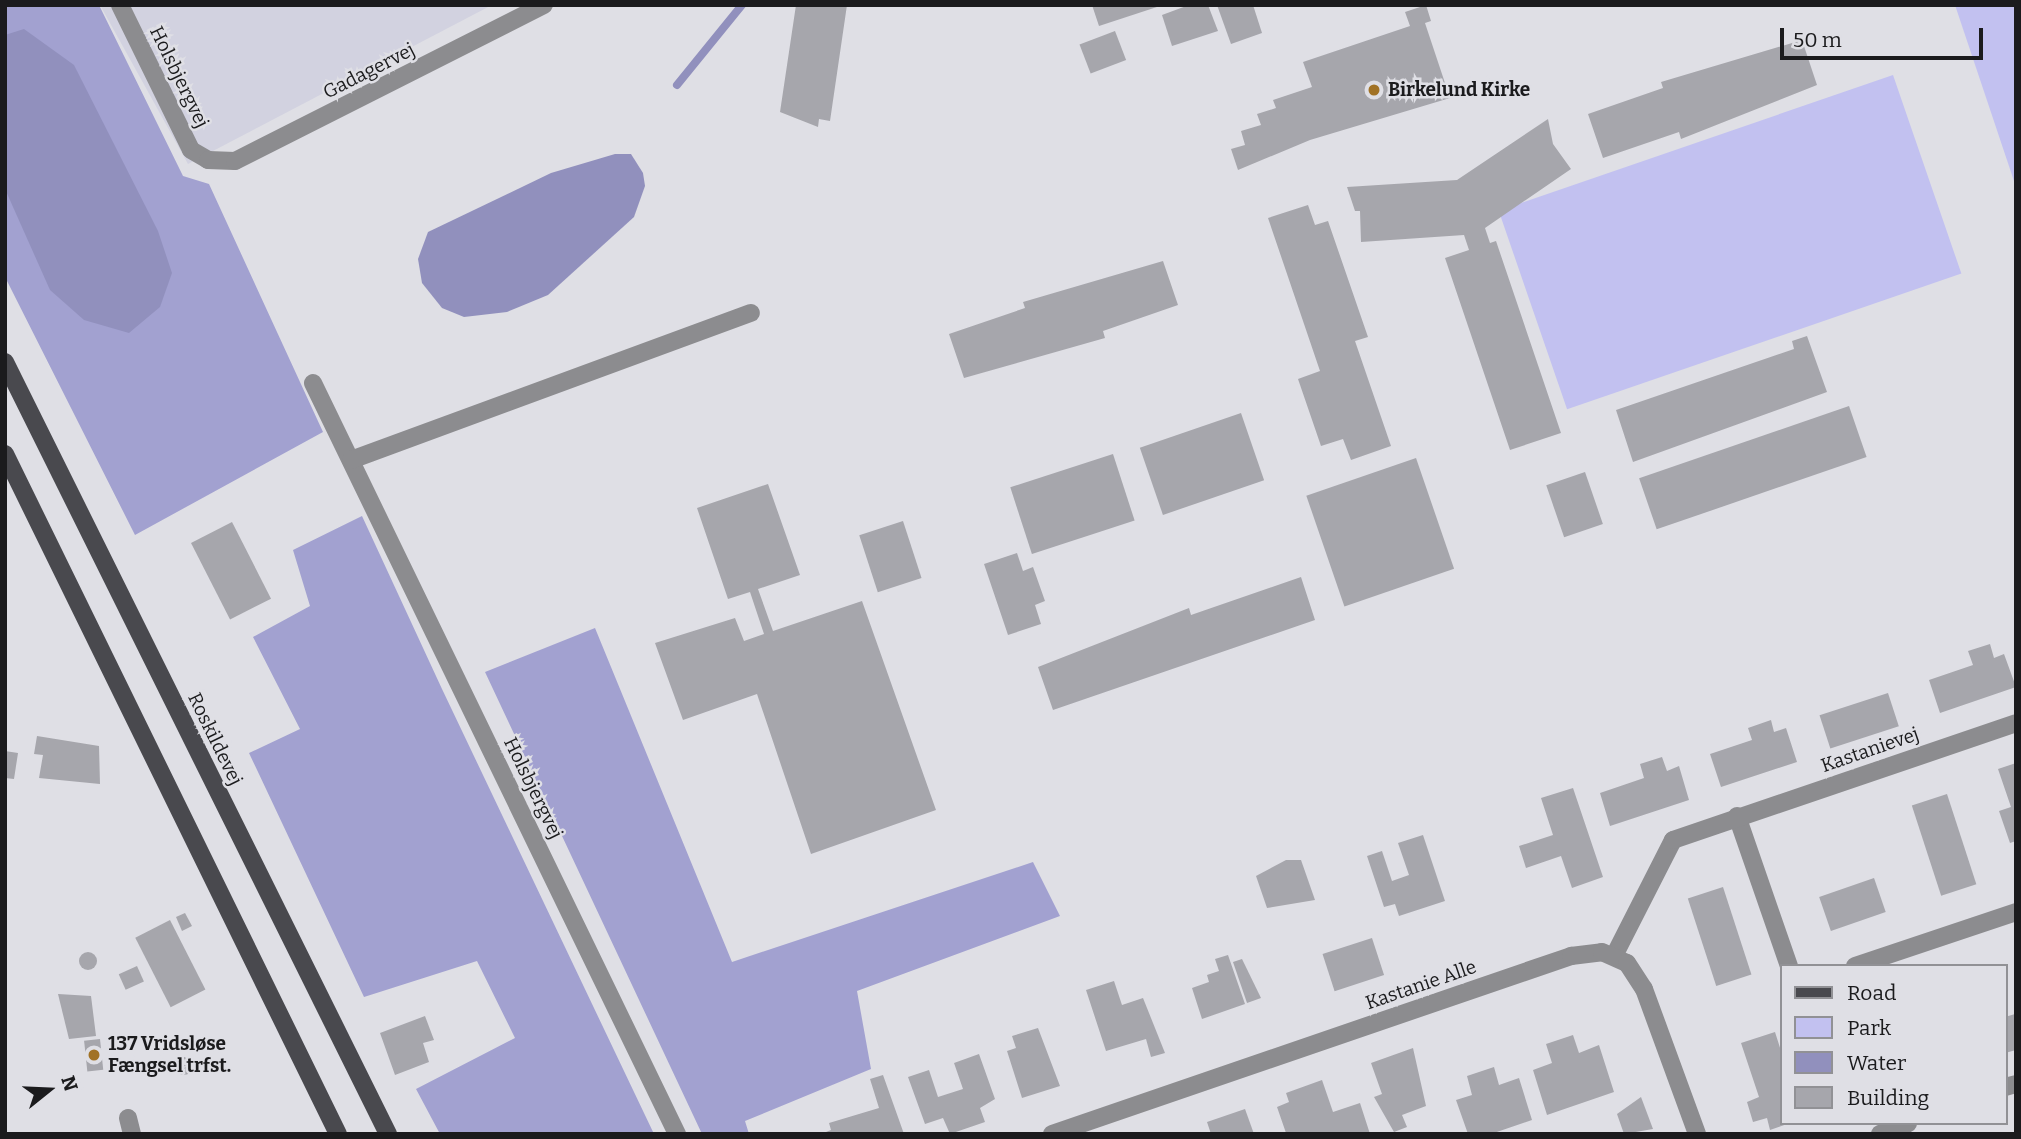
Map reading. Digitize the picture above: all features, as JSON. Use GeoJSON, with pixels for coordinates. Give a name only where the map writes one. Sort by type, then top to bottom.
{"type":"FeatureCollection","features":[{"type":"Feature","properties":{"kind":"main road","name":"Roskildevej"},"geometry":{"type":"LineString","coordinates":[[5,362],[388,1134]]}},
{"type":"Feature","properties":{"kind":"main road"},"geometry":{"type":"LineString","coordinates":[[5,454],[338,1134]]}},
{"type":"Feature","properties":{"kind":"street","name":"Holsbjergvej"},"geometry":{"type":"LineString","coordinates":[[120,5],[191,150],[208,160]]}},
{"type":"Feature","properties":{"kind":"street","name":"Gadagervej"},"geometry":{"type":"LineString","coordinates":[[208,160],[235,161],[264,148],[544,5]]}},
{"type":"Feature","properties":{"kind":"street"},"geometry":{"type":"LineString","coordinates":[[351,460],[408,434],[751,313]]}},
{"type":"Feature","properties":{"kind":"street","name":"Holsbjergvej"},"geometry":{"type":"LineString","coordinates":[[313,383],[677,1134]]}},
{"type":"Feature","properties":{"kind":"street","name":"Kastanievej"},"geometry":{"type":"LineString","coordinates":[[1615,954],[1672,840],[2016,723]]}},
{"type":"Feature","properties":{"kind":"street"},"geometry":{"type":"LineString","coordinates":[[1737,816],[1787,964]]}},
{"type":"Feature","properties":{"kind":"street"},"geometry":{"type":"LineString","coordinates":[[1861,964],[2016,912]]}},
{"type":"Feature","properties":{"kind":"street"},"geometry":{"type":"LineString","coordinates":[[1615,954],[1644,989],[1698,1134]]}},
{"type":"Feature","properties":{"kind":"street","name":"Kastanie Alle"},"geometry":{"type":"LineString","coordinates":[[1052,1134],[1571,956],[1615,954]]}},
{"type":"Feature","properties":{"kind":"street"},"geometry":{"type":"LineString","coordinates":[[1880,1134],[1903,1125]]}},
{"type":"Feature","properties":{"kind":"shaded area"},"geometry":{"type":"Polygon","coordinates":[[[5,5],[99,5],[183,176],[209,184],[323,432],[135,535],[5,277],[5,5]]]}},
{"type":"Feature","properties":{"kind":"shaded area"},"geometry":{"type":"Polygon","coordinates":[[[100,5],[492,5],[188,164],[100,5]]]}},
{"type":"Feature","properties":{"kind":"shaded area"},"geometry":{"type":"Polygon","coordinates":[[[362,516],[654,1134],[440,1134],[416,1089],[515,1038],[477,961],[364,997],[249,753],[300,729],[253,637],[310,606],[293,550],[362,516]]]}},
{"type":"Feature","properties":{"kind":"shaded area"},"geometry":{"type":"Polygon","coordinates":[[[595,628],[732,962],[1033,862],[1060,916],[857,991],[871,1069],[745,1121],[749,1134],[702,1134],[485,672],[595,628]]]}},
{"type":"Feature","properties":{"kind":"green space"},"geometry":{"type":"Polygon","coordinates":[[[1955,5],[2016,5],[2016,187],[1955,5]]]}},
{"type":"Feature","properties":{"kind":"green space"},"geometry":{"type":"Polygon","coordinates":[[[1893,75],[1961,274],[1567,409],[1499,211],[1893,75]]]}},
{"type":"Feature","properties":{"kind":"water"},"geometry":{"type":"Polygon","coordinates":[[[24,29],[74,65],[158,231],[172,273],[160,307],[129,333],[84,320],[50,290],[5,189],[5,35],[24,29]]]}},
{"type":"Feature","properties":{"kind":"water"},"geometry":{"type":"Polygon","coordinates":[[[615,154],[631,154],[643,173],[645,186],[634,217],[548,295],[507,312],[464,317],[442,308],[422,283],[418,259],[428,232],[551,173],[615,154]]]}},
{"type":"Feature","properties":{"kind":"building"},"geometry":{"type":"Polygon","coordinates":[[[796,5],[847,5],[830,121],[819,119],[818,127],[780,112],[796,5]]]}},
{"type":"Feature","properties":{"kind":"building"},"geometry":{"type":"Polygon","coordinates":[[[1092,5],[1160,5],[1160,6],[1099,26],[1092,5]]]}},
{"type":"Feature","properties":{"kind":"building"},"geometry":{"type":"Polygon","coordinates":[[[1189,5],[1208,5],[1218,31],[1172,46],[1162,15],[1189,5]]]}},
{"type":"Feature","properties":{"kind":"building"},"geometry":{"type":"Polygon","coordinates":[[[1217,5],[1253,5],[1262,33],[1231,44],[1217,5]]]}},
{"type":"Feature","properties":{"kind":"building","name":"Birkelund Kirke"},"geometry":{"type":"Polygon","coordinates":[[[1426,5],[1431,21],[1425,23],[1450,98],[1310,140],[1238,170],[1231,149],[1245,145],[1241,131],[1261,125],[1257,114],[1276,108],[1273,100],[1312,87],[1303,62],[1410,26],[1405,12],[1426,5]]]}},
{"type":"Feature","properties":{"kind":"building"},"geometry":{"type":"Polygon","coordinates":[[[1115,31],[1126,60],[1091,74],[1080,45],[1115,31]]]}},
{"type":"Feature","properties":{"kind":"building"},"geometry":{"type":"Polygon","coordinates":[[[1802,40],[1817,85],[1681,139],[1679,132],[1603,158],[1588,114],[1663,88],[1661,82],[1802,40]]]}},
{"type":"Feature","properties":{"kind":"building"},"geometry":{"type":"Polygon","coordinates":[[[1548,119],[1553,144],[1571,169],[1485,228],[1490,243],[1496,241],[1561,433],[1510,450],[1445,258],[1469,250],[1464,235],[1361,242],[1360,211],[1355,211],[1347,187],[1457,180],[1548,119]]]}},
{"type":"Feature","properties":{"kind":"building"},"geometry":{"type":"Polygon","coordinates":[[[1308,205],[1315,225],[1328,221],[1368,337],[1355,341],[1391,446],[1351,460],[1343,439],[1321,446],[1298,379],[1320,371],[1268,218],[1308,205]]]}},
{"type":"Feature","properties":{"kind":"building"},"geometry":{"type":"Polygon","coordinates":[[[1163,261],[1178,305],[1103,331],[1105,338],[964,378],[949,334],[1025,308],[1023,302],[1163,261]]]}},
{"type":"Feature","properties":{"kind":"building"},"geometry":{"type":"Polygon","coordinates":[[[1807,336],[1827,392],[1633,462],[1616,410],[1794,349],[1792,341],[1807,336]]]}},
{"type":"Feature","properties":{"kind":"building"},"geometry":{"type":"Polygon","coordinates":[[[1849,406],[1867,457],[1657,529],[1639,478],[1849,406]]]}},
{"type":"Feature","properties":{"kind":"building"},"geometry":{"type":"Polygon","coordinates":[[[1241,413],[1264,480],[1163,515],[1140,448],[1241,413]]]}},
{"type":"Feature","properties":{"kind":"building"},"geometry":{"type":"Polygon","coordinates":[[[1113,454],[1135,521],[1032,554],[1010,487],[1113,454]]]}},
{"type":"Feature","properties":{"kind":"building"},"geometry":{"type":"Polygon","coordinates":[[[1416,458],[1454,569],[1344,606],[1306,496],[1416,458]]]}},
{"type":"Feature","properties":{"kind":"building"},"geometry":{"type":"Polygon","coordinates":[[[1585,472],[1603,524],[1564,537],[1546,485],[1585,472]]]}},
{"type":"Feature","properties":{"kind":"building"},"geometry":{"type":"Polygon","coordinates":[[[768,484],[800,575],[758,589],[773,631],[862,601],[936,810],[811,854],[757,694],[683,720],[655,643],[735,618],[744,641],[764,634],[750,592],[728,599],[697,508],[768,484]]]}},
{"type":"Feature","properties":{"kind":"building"},"geometry":{"type":"Polygon","coordinates":[[[903,521],[922,578],[878,592],[859,535],[903,521]]]}},
{"type":"Feature","properties":{"kind":"building"},"geometry":{"type":"Polygon","coordinates":[[[232,522],[271,599],[230,620],[191,543],[232,522]]]}},
{"type":"Feature","properties":{"kind":"building"},"geometry":{"type":"Polygon","coordinates":[[[1017,553],[1023,571],[1033,567],[1045,601],[1035,605],[1041,624],[1008,635],[984,564],[1017,553]]]}},
{"type":"Feature","properties":{"kind":"building"},"geometry":{"type":"Polygon","coordinates":[[[1301,577],[1315,620],[1053,710],[1038,667],[1189,608],[1191,615],[1301,577]]]}},
{"type":"Feature","properties":{"kind":"building"},"geometry":{"type":"Polygon","coordinates":[[[1990,644],[1994,658],[2004,654],[2016,687],[1940,713],[1929,680],[1973,665],[1968,651],[1990,644]]]}},
{"type":"Feature","properties":{"kind":"building"},"geometry":{"type":"Polygon","coordinates":[[[1888,693],[1899,726],[1830,749],[1820,715],[1888,693]]]}},
{"type":"Feature","properties":{"kind":"building"},"geometry":{"type":"Polygon","coordinates":[[[1771,720],[1774,732],[1786,728],[1797,762],[1721,787],[1710,754],[1752,740],[1748,728],[1771,720]]]}},
{"type":"Feature","properties":{"kind":"building"},"geometry":{"type":"Polygon","coordinates":[[[37,736],[99,746],[100,784],[39,778],[43,755],[34,754],[37,736]]]}},
{"type":"Feature","properties":{"kind":"building"},"geometry":{"type":"Polygon","coordinates":[[[5,751],[18,753],[14,779],[5,778],[5,751]]]}},
{"type":"Feature","properties":{"kind":"building"},"geometry":{"type":"Polygon","coordinates":[[[1662,757],[1667,771],[1679,766],[1689,800],[1610,826],[1600,793],[1644,778],[1640,764],[1662,757]]]}},
{"type":"Feature","properties":{"kind":"building"},"geometry":{"type":"Polygon","coordinates":[[[2016,763],[2016,841],[2010,843],[1999,811],[2011,807],[1998,769],[2016,763]]]}},
{"type":"Feature","properties":{"kind":"building"},"geometry":{"type":"Polygon","coordinates":[[[1573,788],[1603,877],[1572,888],[1561,856],[1526,868],[1519,846],[1553,835],[1541,798],[1573,788]]]}},
{"type":"Feature","properties":{"kind":"building"},"geometry":{"type":"Polygon","coordinates":[[[1947,794],[1976,884],[1941,896],[1912,805],[1947,794]]]}},
{"type":"Feature","properties":{"kind":"building"},"geometry":{"type":"Polygon","coordinates":[[[1423,835],[1445,901],[1399,916],[1395,904],[1384,907],[1367,856],[1382,851],[1392,881],[1409,875],[1398,843],[1423,835]]]}},
{"type":"Feature","properties":{"kind":"building"},"geometry":{"type":"Polygon","coordinates":[[[1286,860],[1301,860],[1315,900],[1267,908],[1256,876],[1286,860]]]}},
{"type":"Feature","properties":{"kind":"building"},"geometry":{"type":"Polygon","coordinates":[[[1874,878],[1886,912],[1831,931],[1819,897],[1874,878]]]}},
{"type":"Feature","properties":{"kind":"building"},"geometry":{"type":"Polygon","coordinates":[[[1723,887],[1751,974],[1716,986],[1688,898],[1723,887]]]}},
{"type":"Feature","properties":{"kind":"building"},"geometry":{"type":"Polygon","coordinates":[[[185,913],[192,926],[182,931],[176,917],[185,913]]]}},
{"type":"Feature","properties":{"kind":"building"},"geometry":{"type":"Polygon","coordinates":[[[170,920],[205,989],[171,1007],[135,938],[170,920]]]}},
{"type":"Feature","properties":{"kind":"building"},"geometry":{"type":"Polygon","coordinates":[[[1372,938],[1384,975],[1335,991],[1323,954],[1372,938]]]}},
{"type":"Feature","properties":{"kind":"building"},"geometry":{"type":"Polygon","coordinates":[[[88,952],[94,955],[97,961],[94,967],[88,970],[82,967],[79,961],[82,955],[88,952]]]}},
{"type":"Feature","properties":{"kind":"building"},"geometry":{"type":"Polygon","coordinates":[[[1228,955],[1245,1004],[1202,1019],[1192,988],[1209,982],[1207,975],[1219,971],[1215,959],[1228,955]]]}},
{"type":"Feature","properties":{"kind":"building"},"geometry":{"type":"Polygon","coordinates":[[[1242,959],[1261,998],[1247,1003],[1233,962],[1242,959]]]}},
{"type":"Feature","properties":{"kind":"building"},"geometry":{"type":"Polygon","coordinates":[[[137,966],[144,982],[126,990],[119,974],[137,966]]]}},
{"type":"Feature","properties":{"kind":"building"},"geometry":{"type":"Polygon","coordinates":[[[1114,981],[1122,1005],[1143,998],[1165,1053],[1151,1057],[1146,1039],[1106,1051],[1086,990],[1114,981]]]}},
{"type":"Feature","properties":{"kind":"building"},"geometry":{"type":"Polygon","coordinates":[[[58,994],[91,996],[96,1036],[69,1039],[58,994]]]}},
{"type":"Feature","properties":{"kind":"building"},"geometry":{"type":"Polygon","coordinates":[[[2015,1014],[2016,1050],[2007,1052],[2007,1016],[2015,1014]]]}},
{"type":"Feature","properties":{"kind":"building"},"geometry":{"type":"Polygon","coordinates":[[[425,1016],[434,1040],[423,1043],[429,1062],[395,1075],[380,1033],[425,1016]]]}},
{"type":"Feature","properties":{"kind":"building"},"geometry":{"type":"Polygon","coordinates":[[[1038,1028],[1060,1086],[1022,1098],[1007,1051],[1016,1048],[1012,1036],[1038,1028]]]}},
{"type":"Feature","properties":{"kind":"building"},"geometry":{"type":"Polygon","coordinates":[[[1775,1032],[1780,1048],[1780,1125],[1784,1125],[1770,1130],[1767,1118],[1753,1122],[1747,1102],[1759,1097],[1741,1043],[1775,1032]]]}},
{"type":"Feature","properties":{"kind":"building"},"geometry":{"type":"Polygon","coordinates":[[[1573,1035],[1579,1053],[1599,1045],[1614,1092],[1547,1115],[1533,1070],[1552,1063],[1546,1044],[1573,1035]]]}},
{"type":"Feature","properties":{"kind":"building","name":"137 Vridsløse Fængsel trfst."},"geometry":{"type":"Polygon","coordinates":[[[100,1039],[103,1070],[87,1072],[84,1041],[100,1039]]]}},
{"type":"Feature","properties":{"kind":"building"},"geometry":{"type":"Polygon","coordinates":[[[1413,1048],[1426,1106],[1402,1115],[1407,1127],[1394,1132],[1374,1097],[1382,1094],[1371,1063],[1413,1048]]]}},
{"type":"Feature","properties":{"kind":"building"},"geometry":{"type":"Polygon","coordinates":[[[979,1054],[995,1099],[980,1108],[985,1122],[950,1134],[943,1118],[925,1124],[908,1077],[929,1070],[938,1097],[963,1089],[954,1063],[979,1054]]]}},
{"type":"Feature","properties":{"kind":"building"},"geometry":{"type":"Polygon","coordinates":[[[184,1057],[190,1060],[193,1066],[190,1072],[184,1075],[178,1072],[175,1066],[178,1060],[184,1057]]]}},
{"type":"Feature","properties":{"kind":"building"},"geometry":{"type":"Polygon","coordinates":[[[1494,1067],[1499,1085],[1519,1078],[1532,1120],[1491,1134],[1468,1134],[1456,1100],[1472,1095],[1467,1076],[1494,1067]]]}},
{"type":"Feature","properties":{"kind":"building"},"geometry":{"type":"Polygon","coordinates":[[[883,1075],[904,1134],[821,1134],[831,1130],[829,1123],[879,1108],[870,1079],[883,1075]]]}},
{"type":"Feature","properties":{"kind":"building"},"geometry":{"type":"Polygon","coordinates":[[[1322,1080],[1333,1112],[1360,1103],[1370,1134],[1286,1133],[1277,1107],[1289,1102],[1286,1093],[1322,1080]]]}},
{"type":"Feature","properties":{"kind":"building"},"geometry":{"type":"Polygon","coordinates":[[[1641,1097],[1653,1129],[1624,1134],[1617,1114],[1641,1097]]]}},
{"type":"Feature","properties":{"kind":"building"},"geometry":{"type":"Polygon","coordinates":[[[1245,1109],[1254,1134],[1211,1134],[1207,1122],[1245,1109]]]}},
{"type":"Feature","properties":{"kind":"waterway"},"geometry":{"type":"LineString","coordinates":[[677,85],[742,5]]}},
{"type":"Feature","properties":{"kind":"place","name":"Birkelund Kirke"},"geometry":{"type":"Point","coordinates":[1374,90]}},
{"type":"Feature","properties":{"kind":"place","name":"137 Vridsløse Fængsel trfst."},"geometry":{"type":"Point","coordinates":[94,1055]}}]}
